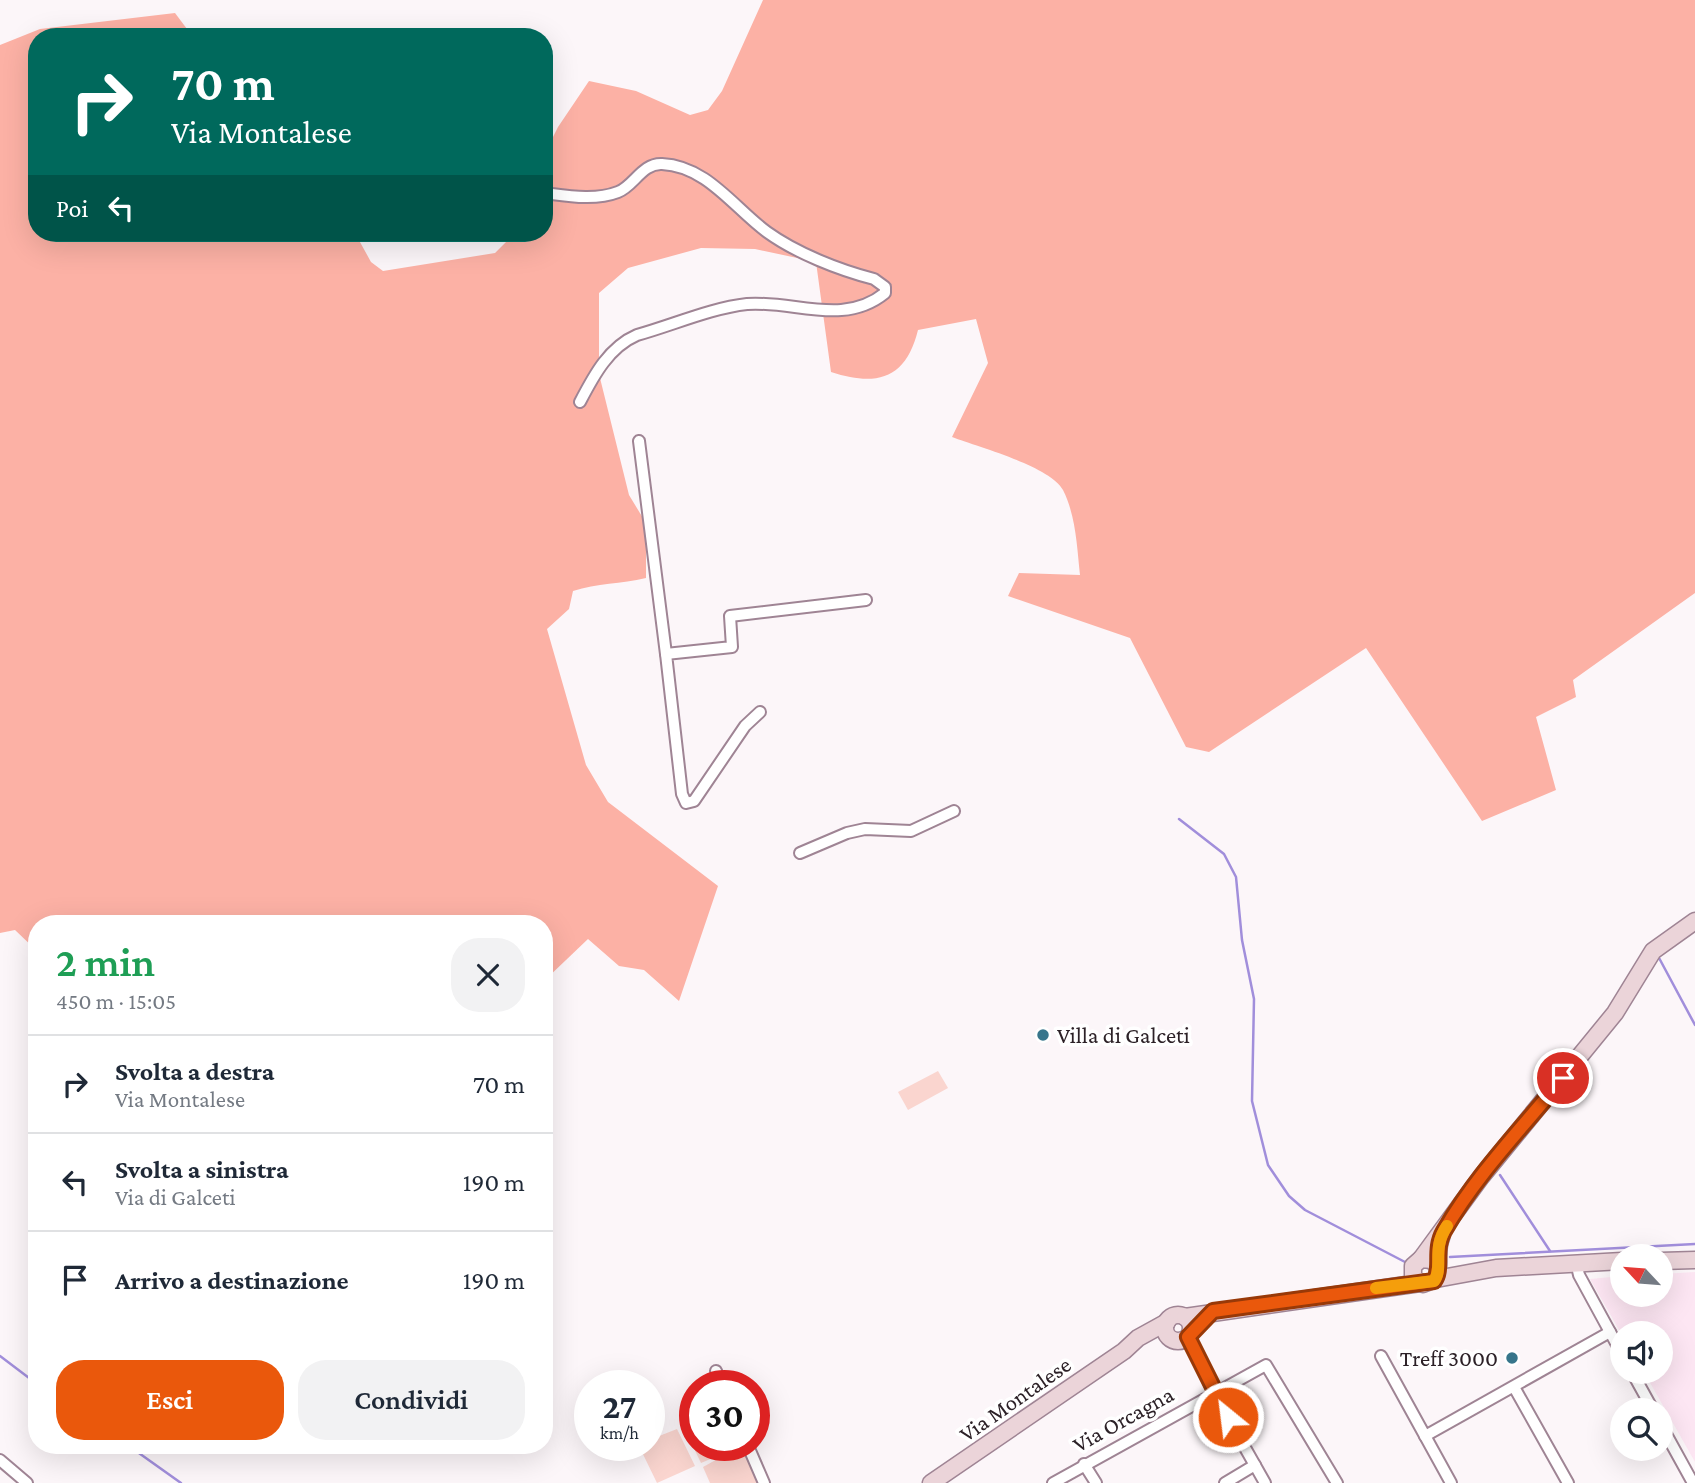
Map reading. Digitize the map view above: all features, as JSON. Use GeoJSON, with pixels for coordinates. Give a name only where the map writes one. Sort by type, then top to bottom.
{"type":"FeatureCollection","features":[{"type":"Feature","properties":{"kind":"street"},"geometry":{"type":"LineString","coordinates":[[553,194],[582,198],[620,192],[647,167],[660,164],[676,167],[723,191],[766,231],[785,243],[874,279],[886,287],[885,293],[878,298],[829,312],[747,304],[637,335],[624,341],[608,357],[580,402]]}},
{"type":"Feature","properties":{"kind":"street"},"geometry":{"type":"LineString","coordinates":[[639,440],[682,794],[686,803],[694,801],[746,726],[760,712]]}},
{"type":"Feature","properties":{"kind":"street"},"geometry":{"type":"LineString","coordinates":[[666,654],[732,647],[730,617],[866,600]]}},
{"type":"Feature","properties":{"kind":"street"},"geometry":{"type":"LineString","coordinates":[[800,853],[847,832],[865,829],[911,831],[954,811]]}},
{"type":"Feature","properties":{"kind":"street"},"geometry":{"type":"LineString","coordinates":[[1390,1286],[1402,1279],[1443,1232],[1481,1177],[1615,1013],[1653,951],[1695,920]]}},
{"type":"Feature","properties":{"kind":"street"},"geometry":{"type":"LineString","coordinates":[[1437,1270],[1436,1250],[1443,1232]]}},
{"type":"Feature","properties":{"kind":"street"},"geometry":{"type":"LineString","coordinates":[[1417,1262],[1432,1260],[1437,1270],[1457,1276],[1496,1268],[1610,1261]]}},
{"type":"Feature","properties":{"kind":"street"},"geometry":{"type":"LineString","coordinates":[[1673,1261],[1695,1260]]}},
{"type":"Feature","properties":{"kind":"street"},"geometry":{"type":"LineString","coordinates":[[1417,1262],[1413,1276],[1420,1283]]}},
{"type":"Feature","properties":{"kind":"street"},"geometry":{"type":"LineString","coordinates":[[1426,1436],[1610,1332],[1579,1275],[1576,1262]]}},
{"type":"Feature","properties":{"kind":"street","name":"Via Montalese"},"geometry":{"type":"LineString","coordinates":[[1124,1351],[1145,1342],[1170,1339],[1177,1342],[1188,1328],[1213,1311],[1390,1286],[1431,1283],[1437,1270]]}},
{"type":"Feature","properties":{"kind":"street","name":"Via Montalese"},"geometry":{"type":"LineString","coordinates":[[931,1483],[1173,1316],[1188,1328]]}},
{"type":"Feature","properties":{"kind":"street"},"geometry":{"type":"LineString","coordinates":[[1167,1322],[1165,1331],[1170,1339]]}},
{"type":"Feature","properties":{"kind":"street"},"geometry":{"type":"LineString","coordinates":[[1188,1328],[1214,1393],[1265,1483]]}},
{"type":"Feature","properties":{"kind":"street"},"geometry":{"type":"LineString","coordinates":[[1381,1356],[1451,1483]]}},
{"type":"Feature","properties":{"kind":"street","name":"Via Orcagna"},"geometry":{"type":"LineString","coordinates":[[1053,1483],[1266,1364],[1337,1483]]}},
{"type":"Feature","properties":{"kind":"street"},"geometry":{"type":"LineString","coordinates":[[1514,1387],[1568,1483]]}},
{"type":"Feature","properties":{"kind":"street"},"geometry":{"type":"LineString","coordinates":[[1673,1448],[1691,1482]]}},
{"type":"Feature","properties":{"kind":"street"},"geometry":{"type":"LineString","coordinates":[[0,1460],[27,1483]]}},
{"type":"Feature","properties":{"kind":"street"},"geometry":{"type":"LineString","coordinates":[[754,1461],[764,1483]]}},
{"type":"Feature","properties":{"kind":"street"},"geometry":{"type":"LineString","coordinates":[[1084,1464],[1096,1483]]}},
{"type":"Feature","properties":{"kind":"street"},"geometry":{"type":"LineString","coordinates":[[1225,1483],[1255,1465]]}},
{"type":"Feature","properties":{"kind":"shaded area"},"geometry":{"type":"Polygon","coordinates":[[[763,0],[1695,0],[1695,593],[1573,680],[1576,697],[1536,717],[1556,790],[1482,821],[1366,648],[1209,752],[1186,747],[1130,638],[1008,596],[1019,573],[1080,575],[1077,543],[1067,500],[1056,481],[1029,465],[952,437],[988,363],[976,319],[918,330],[906,359],[887,375],[862,379],[847,377],[831,372],[816,262],[755,249],[701,248],[628,268],[599,293],[599,374],[629,495],[646,523],[646,578],[573,591],[569,609],[547,629],[586,765],[608,802],[718,886],[679,1001],[644,970],[619,966],[588,939],[553,972],[553,915],[28,915],[28,942],[15,930],[0,933],[0,45],[28,34],[28,242],[360,242],[371,262],[383,271],[495,253],[506,242],[553,242],[553,137],[589,81],[636,91],[690,115],[708,110],[722,91],[763,0]]]}},
{"type":"Feature","properties":{"kind":"shaded area"},"geometry":{"type":"Polygon","coordinates":[[[175,13],[186,28],[48,28],[175,13]]]}},
{"type":"Feature","properties":{"kind":"shaded area"},"geometry":{"type":"Polygon","coordinates":[[[938,1071],[948,1088],[908,1110],[898,1092],[938,1071]]]}},
{"type":"Feature","properties":{"kind":"shaded area"},"geometry":{"type":"Polygon","coordinates":[[[1695,1272],[1695,1462],[1673,1423],[1673,1398],[1659,1398],[1651,1384],[1673,1384],[1673,1321],[1614,1321],[1590,1279],[1610,1277],[1610,1307],[1673,1307],[1673,1273],[1695,1272]]]}},
{"type":"Feature","properties":{"kind":"shaded area"},"geometry":{"type":"Polygon","coordinates":[[[677,1429],[679,1461],[693,1461],[695,1466],[657,1483],[646,1461],[665,1461],[665,1434],[677,1429]]]}},
{"type":"Feature","properties":{"kind":"shaded area"},"geometry":{"type":"Polygon","coordinates":[[[714,1461],[748,1461],[758,1483],[710,1483],[703,1467],[714,1461]]]}},
{"type":"Feature","properties":{"kind":"waterway"},"geometry":{"type":"LineString","coordinates":[[1179,819],[1224,854],[1236,877],[1242,940],[1254,999],[1252,1101],[1268,1165],[1289,1196],[1305,1210],[1405,1262]]}},
{"type":"Feature","properties":{"kind":"waterway"},"geometry":{"type":"LineString","coordinates":[[1658,956],[1695,1025]]}},
{"type":"Feature","properties":{"kind":"waterway"},"geometry":{"type":"LineString","coordinates":[[1500,1175],[1550,1251]]}},
{"type":"Feature","properties":{"kind":"waterway"},"geometry":{"type":"LineString","coordinates":[[1450,1257],[1695,1244]]}},
{"type":"Feature","properties":{"kind":"waterway"},"geometry":{"type":"LineString","coordinates":[[0,1356],[28,1377]]}},
{"type":"Feature","properties":{"kind":"waterway"},"geometry":{"type":"LineString","coordinates":[[140,1454],[181,1483]]}},
{"type":"Feature","properties":{"kind":"slow traffic"},"geometry":{"type":"LineString","coordinates":[[1376,1288],[1427,1284],[1434,1281],[1439,1272],[1436,1250],[1447,1226]]}},
{"type":"Feature","properties":{"kind":"place","name":"Villa di Galceti"},"geometry":{"type":"Point","coordinates":[1043,1035]}},
{"type":"Feature","properties":{"kind":"place","name":"Treff 3000"},"geometry":{"type":"Point","coordinates":[1512,1358]}},
{"type":"Feature","properties":{"kind":"route"},"geometry":{"type":"LineString","coordinates":[[1228,1417],[1188,1337],[1192,1331],[1213,1311],[1434,1281],[1439,1272],[1436,1250],[1443,1232],[1481,1177],[1563,1078]]}}]}
